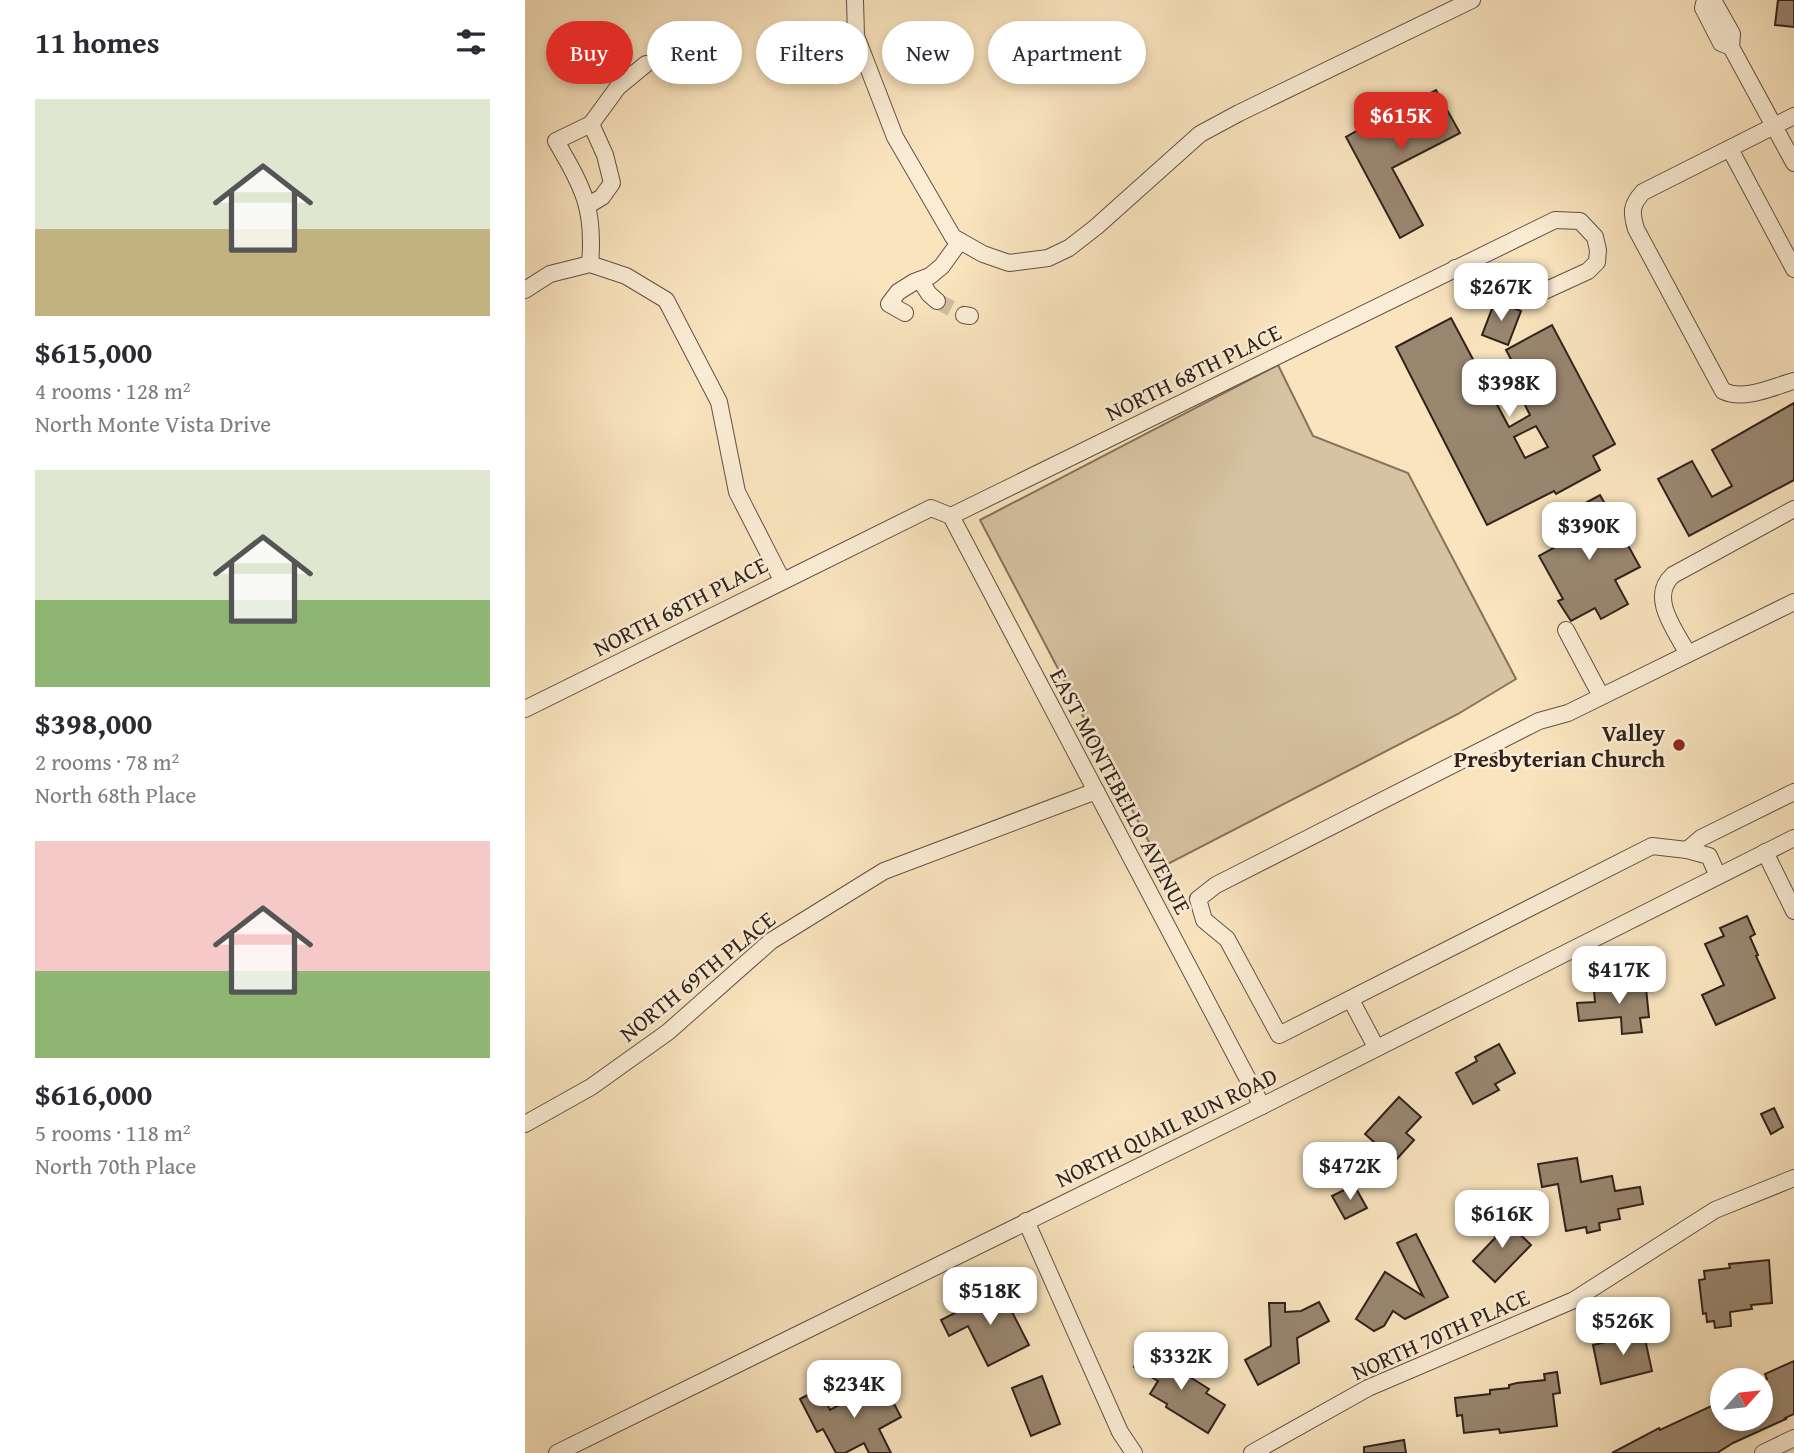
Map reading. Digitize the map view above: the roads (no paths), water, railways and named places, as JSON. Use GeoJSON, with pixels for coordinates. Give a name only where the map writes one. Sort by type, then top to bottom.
{"type":"FeatureCollection","features":[{"type":"Feature","properties":{"kind":"street"},"geometry":{"type":"LineString","coordinates":[[855,0],[856,36],[895,136],[953,237],[983,254],[1009,262],[1048,258],[1069,248],[1200,134],[1472,0]]}},
{"type":"Feature","properties":{"kind":"street"},"geometry":{"type":"LineString","coordinates":[[1705,0],[1703,8],[1721,43],[1731,47]]}},
{"type":"Feature","properties":{"kind":"street"},"geometry":{"type":"LineString","coordinates":[[1713,0],[1732,34],[1731,47],[1794,163]]}},
{"type":"Feature","properties":{"kind":"street"},"geometry":{"type":"LineString","coordinates":[[590,264],[593,235],[587,206],[579,182],[556,141],[591,124],[618,87],[646,64]]}},
{"type":"Feature","properties":{"kind":"street"},"geometry":{"type":"LineString","coordinates":[[1794,116],[1643,192],[1633,203],[1632,215],[1636,229],[1723,390],[1733,395],[1751,394],[1794,381]]}},
{"type":"Feature","properties":{"kind":"street"},"geometry":{"type":"LineString","coordinates":[[587,206],[603,197],[612,183],[605,155],[591,124]]}},
{"type":"Feature","properties":{"kind":"street"},"geometry":{"type":"LineString","coordinates":[[1730,149],[1794,269]]}},
{"type":"Feature","properties":{"kind":"street","name":"NORTH 68TH PLACE"},"geometry":{"type":"LineString","coordinates":[[525,709],[931,508],[951,516],[1455,268],[1555,220],[1580,221],[1595,237],[1598,250],[1597,262],[1588,271],[1540,293],[1483,279],[1455,268]]}},
{"type":"Feature","properties":{"kind":"street"},"geometry":{"type":"LineString","coordinates":[[905,313],[889,304],[898,292],[930,276],[942,266],[960,241]]}},
{"type":"Feature","properties":{"kind":"street"},"geometry":{"type":"LineString","coordinates":[[525,290],[550,274],[590,264],[626,276],[666,300],[719,402],[737,492],[782,580]]}},
{"type":"Feature","properties":{"kind":"street"},"geometry":{"type":"LineString","coordinates":[[920,280],[937,301]]}},
{"type":"Feature","properties":{"kind":"street"},"geometry":{"type":"LineString","coordinates":[[1688,654],[1661,598],[1664,583],[1672,575],[1794,509]]}},
{"type":"Feature","properties":{"kind":"street","name":"EAST MONTEBELLO AVENUE"},"geometry":{"type":"LineString","coordinates":[[951,516],[1262,1106]]}},
{"type":"Feature","properties":{"kind":"street"},"geometry":{"type":"LineString","coordinates":[[1719,876],[1709,856],[1687,850],[1652,846],[1279,1035],[1227,939],[1204,920],[1198,899],[1216,885],[1539,721],[1568,712],[1794,602]]}},
{"type":"Feature","properties":{"kind":"street"},"geometry":{"type":"LineString","coordinates":[[1566,629],[1601,696]]}},
{"type":"Feature","properties":{"kind":"street","name":"NORTH 69TH PLACE"},"geometry":{"type":"LineString","coordinates":[[525,1124],[591,1087],[668,1032],[771,941],[884,871],[1096,791]]}},
{"type":"Feature","properties":{"kind":"street"},"geometry":{"type":"LineString","coordinates":[[1687,850],[1701,838],[1794,792]]}},
{"type":"Feature","properties":{"kind":"street","name":"NORTH QUAIL RUN ROAD"},"geometry":{"type":"LineString","coordinates":[[557,1453],[1262,1106],[1794,838]]}},
{"type":"Feature","properties":{"kind":"street"},"geometry":{"type":"LineString","coordinates":[[1765,852],[1794,911]]}},
{"type":"Feature","properties":{"kind":"street"},"geometry":{"type":"LineString","coordinates":[[1351,1000],[1376,1047]]}},
{"type":"Feature","properties":{"kind":"street","name":"NORTH 70TH PLACE"},"geometry":{"type":"LineString","coordinates":[[1252,1453],[1368,1388],[1574,1300],[1716,1210],[1794,1178]]}},
{"type":"Feature","properties":{"kind":"street"},"geometry":{"type":"LineString","coordinates":[[1026,1221],[1120,1432],[1134,1453]]}},
{"type":"Feature","properties":{"kind":"street"},"geometry":{"type":"LineString","coordinates":[[1763,1453],[1794,1438]]}},
{"type":"Feature","properties":{"kind":"tunnel"},"geometry":{"type":"LineString","coordinates":[[937,301],[964,315]]}},
{"type":"Feature","properties":{"kind":"place","name":"Valley Presbyterian Church"},"geometry":{"type":"Point","coordinates":[1679,745]}}]}
